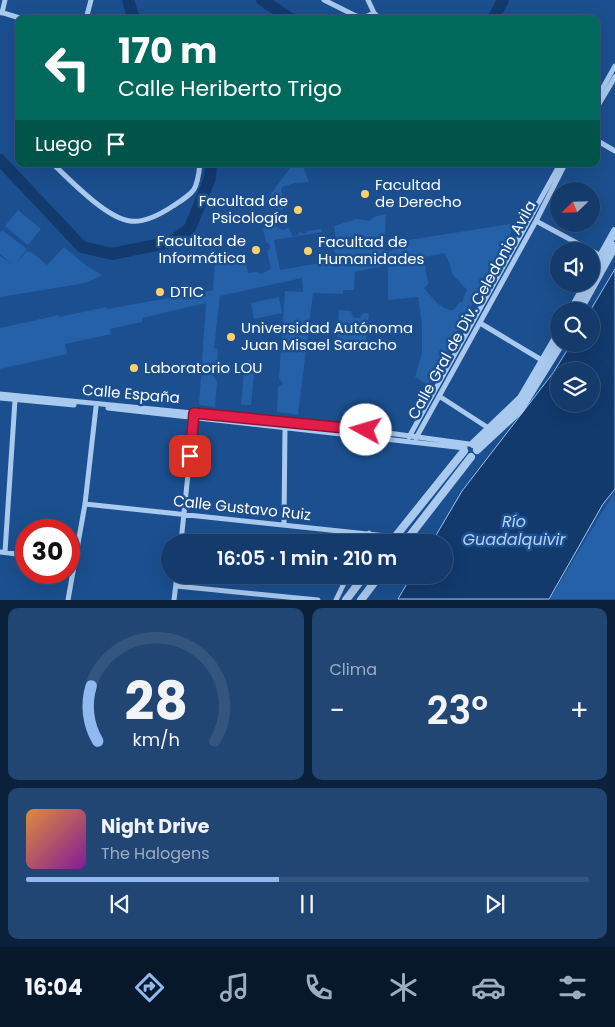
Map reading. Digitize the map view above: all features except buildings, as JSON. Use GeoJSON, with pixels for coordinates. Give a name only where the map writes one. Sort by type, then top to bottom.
{"type":"FeatureCollection","features":[{"type":"Feature","properties":{"kind":"street"},"geometry":{"type":"LineString","coordinates":[[5,0],[1,13],[15,17]]}},
{"type":"Feature","properties":{"kind":"street"},"geometry":{"type":"LineString","coordinates":[[87,15],[91,0]]}},
{"type":"Feature","properties":{"kind":"street"},"geometry":{"type":"LineString","coordinates":[[324,0],[354,15]]}},
{"type":"Feature","properties":{"kind":"street"},"geometry":{"type":"LineString","coordinates":[[368,0],[374,13],[370,15]]}},
{"type":"Feature","properties":{"kind":"street"},"geometry":{"type":"LineString","coordinates":[[600,93],[615,66]]}},
{"type":"Feature","properties":{"kind":"street"},"geometry":{"type":"LineString","coordinates":[[600,102],[615,77]]}},
{"type":"Feature","properties":{"kind":"street"},"geometry":{"type":"LineString","coordinates":[[600,142],[615,151]]}},
{"type":"Feature","properties":{"kind":"street"},"geometry":{"type":"LineString","coordinates":[[56,167],[95,202],[118,218],[137,221],[150,218],[170,208],[191,194],[196,188],[200,167]]}},
{"type":"Feature","properties":{"kind":"street"},"geometry":{"type":"LineString","coordinates":[[408,438],[558,167]]}},
{"type":"Feature","properties":{"kind":"street","name":"Calle Gral de Div. Celedonio Avila"},"geometry":{"type":"LineString","coordinates":[[416,439],[536,221],[563,167]]}},
{"type":"Feature","properties":{"kind":"street"},"geometry":{"type":"LineString","coordinates":[[536,221],[601,256],[615,230]]}},
{"type":"Feature","properties":{"kind":"street"},"geometry":{"type":"LineString","coordinates":[[584,302],[615,246]]}},
{"type":"Feature","properties":{"kind":"street"},"geometry":{"type":"LineString","coordinates":[[480,323],[546,363]]}},
{"type":"Feature","properties":{"kind":"street"},"geometry":{"type":"LineString","coordinates":[[411,534],[471,457],[466,455],[470,447],[520,410],[551,352]]}},
{"type":"Feature","properties":{"kind":"street"},"geometry":{"type":"LineString","coordinates":[[398,534],[470,447],[521,398],[555,352]]}},
{"type":"Feature","properties":{"kind":"street","name":"Calle España"},"geometry":{"type":"LineString","coordinates":[[0,394],[408,438],[470,447]]}},
{"type":"Feature","properties":{"kind":"street"},"geometry":{"type":"LineString","coordinates":[[439,396],[490,429]]}},
{"type":"Feature","properties":{"kind":"street","name":"Calle España"},"geometry":{"type":"LineString","coordinates":[[0,398],[194,415],[284,427],[408,438]]}},
{"type":"Feature","properties":{"kind":"street"},"geometry":{"type":"LineString","coordinates":[[15,400],[2,552],[15,554]]}},
{"type":"Feature","properties":{"kind":"street"},"geometry":{"type":"LineString","coordinates":[[80,526],[85,504],[96,407]]}},
{"type":"Feature","properties":{"kind":"street"},"geometry":{"type":"LineString","coordinates":[[182,534],[194,415]]}},
{"type":"Feature","properties":{"kind":"street"},"geometry":{"type":"LineString","coordinates":[[284,427],[284,525]]}},
{"type":"Feature","properties":{"kind":"street","name":"Calle Gustavo Ruiz"},"geometry":{"type":"LineString","coordinates":[[85,504],[369,534]]}},
{"type":"Feature","properties":{"kind":"street"},"geometry":{"type":"LineString","coordinates":[[68,600],[70,584]]}},
{"type":"Feature","properties":{"kind":"street"},"geometry":{"type":"LineString","coordinates":[[336,600],[344,584]]}},
{"type":"Feature","properties":{"kind":"street"},"geometry":{"type":"LineString","coordinates":[[346,600],[358,584]]}},
{"type":"Feature","properties":{"kind":"street"},"geometry":{"type":"LineString","coordinates":[[361,600],[373,584]]}},
{"type":"Feature","properties":{"kind":"street"},"geometry":{"type":"LineString","coordinates":[[174,600],[176,586],[318,600]]}},
{"type":"Feature","properties":{"kind":"shaded area"},"geometry":{"type":"Polygon","coordinates":[[[291,167],[303,167],[309,182],[295,183],[282,187],[285,206],[282,210],[276,209],[265,202],[291,167]]]}},
{"type":"Feature","properties":{"kind":"shaded area"},"geometry":{"type":"Polygon","coordinates":[[[18,210],[41,229],[28,245],[5,226],[18,210]]]}},
{"type":"Feature","properties":{"kind":"shaded area"},"geometry":{"type":"Polygon","coordinates":[[[386,214],[384,252],[392,251],[396,242],[516,223],[429,386],[415,377],[422,353],[422,324],[418,297],[388,300],[388,267],[424,259],[428,284],[424,288],[441,306],[454,310],[463,301],[467,290],[452,274],[450,264],[444,253],[355,272],[354,290],[343,290],[343,294],[313,293],[298,415],[277,412],[278,387],[283,384],[279,378],[285,291],[303,292],[302,278],[220,296],[214,348],[218,349],[217,372],[213,375],[217,382],[215,407],[199,405],[206,303],[142,318],[142,322],[110,329],[111,334],[65,344],[67,354],[0,369],[0,328],[59,315],[59,317],[107,307],[107,309],[213,290],[215,260],[244,255],[248,273],[257,272],[260,274],[271,269],[267,251],[270,245],[266,242],[263,228],[270,228],[273,223],[278,228],[284,230],[289,227],[292,236],[299,235],[298,233],[301,232],[303,234],[307,231],[322,229],[322,232],[274,240],[280,270],[336,260],[333,242],[336,240],[334,226],[357,219],[370,221],[374,217],[386,214]]]}},
{"type":"Feature","properties":{"kind":"shaded area"},"geometry":{"type":"Polygon","coordinates":[[[2,230],[27,249],[16,263],[27,251],[33,253],[47,265],[64,247],[88,267],[102,275],[86,283],[0,297],[0,256],[14,266],[0,254],[0,233],[2,230]]]}},
{"type":"Feature","properties":{"kind":"shaded area"},"geometry":{"type":"Polygon","coordinates":[[[279,297],[282,313],[254,319],[251,303],[279,297]]]}},
{"type":"Feature","properties":{"kind":"shaded area"},"geometry":{"type":"Polygon","coordinates":[[[339,310],[351,311],[353,318],[360,318],[363,313],[369,313],[365,351],[358,351],[357,346],[349,344],[347,349],[336,349],[337,334],[343,333],[343,328],[338,326],[339,310]]]}},
{"type":"Feature","properties":{"kind":"shaded area"},"geometry":{"type":"Polygon","coordinates":[[[245,360],[255,361],[251,405],[241,405],[245,360]]]}},
{"type":"Feature","properties":{"kind":"shaded area"},"geometry":{"type":"Polygon","coordinates":[[[615,491],[615,599],[550,599],[615,491]]]}},
{"type":"Feature","properties":{"kind":"water","name":"Río Guadalquivir"},"geometry":{"type":"Polygon","coordinates":[[[615,269],[615,489],[603,504],[549,599],[398,599],[407,584],[453,584],[453,534],[437,534],[462,491],[550,377],[550,412],[600,412],[600,362],[560,362],[566,352],[600,352],[600,302],[595,302],[615,269]]]}},
{"type":"Feature","properties":{"kind":"waterway"},"geometry":{"type":"LineString","coordinates":[[128,0],[133,15]]}},
{"type":"Feature","properties":{"kind":"waterway"},"geometry":{"type":"LineString","coordinates":[[262,0],[285,15]]}},
{"type":"Feature","properties":{"kind":"waterway"},"geometry":{"type":"LineString","coordinates":[[495,15],[503,0]]}},
{"type":"Feature","properties":{"kind":"waterway"},"geometry":{"type":"LineString","coordinates":[[0,160],[82,247],[112,254],[171,242],[190,228],[210,178],[211,167]]}},
{"type":"Feature","properties":{"kind":"place","name":"Facultad de Derecho"},"geometry":{"type":"Point","coordinates":[365,194]}},
{"type":"Feature","properties":{"kind":"place","name":"Facultad de Psicología"},"geometry":{"type":"Point","coordinates":[298,210]}},
{"type":"Feature","properties":{"kind":"place","name":"Facultad de Informática"},"geometry":{"type":"Point","coordinates":[256,250]}},
{"type":"Feature","properties":{"kind":"place","name":"Facultad de Humanidades"},"geometry":{"type":"Point","coordinates":[308,251]}},
{"type":"Feature","properties":{"kind":"place","name":"DTIC"},"geometry":{"type":"Point","coordinates":[160,292]}},
{"type":"Feature","properties":{"kind":"place","name":"Universidad Autónoma Juan Misael Saracho"},"geometry":{"type":"Point","coordinates":[231,337]}},
{"type":"Feature","properties":{"kind":"place","name":"Laboratorio LOU"},"geometry":{"type":"Point","coordinates":[134,368]}},
{"type":"Feature","properties":{"kind":"route"},"geometry":{"type":"LineString","coordinates":[[190,456],[194,413],[366,430]]}}]}
